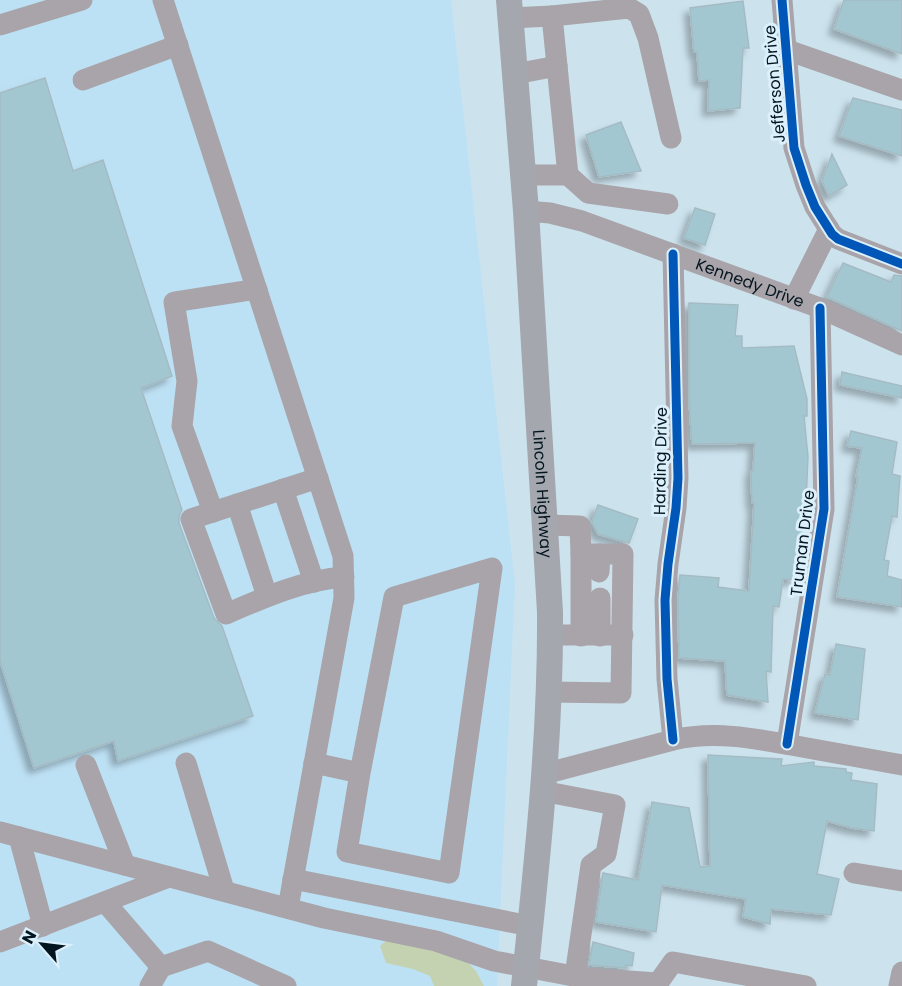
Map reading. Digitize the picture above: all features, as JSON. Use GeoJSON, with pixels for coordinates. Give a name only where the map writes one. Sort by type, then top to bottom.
{"type":"FeatureCollection","features":[{"type":"Feature","properties":{"kind":"main road","name":"Lincoln Highway"},"geometry":{"type":"LineString","coordinates":[[510,9],[526,211],[550,635],[543,782],[525,976]]}},
{"type":"Feature","properties":{"kind":"street"},"geometry":{"type":"LineString","coordinates":[[0,25],[82,0]]}},
{"type":"Feature","properties":{"kind":"street"},"geometry":{"type":"LineString","coordinates":[[163,0],[344,556],[344,598],[288,908]]}},
{"type":"Feature","properties":{"kind":"street","name":"Jefferson Drive"},"geometry":{"type":"LineString","coordinates":[[782,0],[794,148],[815,207],[829,229]]}},
{"type":"Feature","properties":{"kind":"street"},"geometry":{"type":"LineString","coordinates":[[510,9],[552,16],[629,8],[639,15],[648,38],[671,138]]}},
{"type":"Feature","properties":{"kind":"street"},"geometry":{"type":"LineString","coordinates":[[552,16],[568,175]]}},
{"type":"Feature","properties":{"kind":"street"},"geometry":{"type":"LineString","coordinates":[[83,80],[178,45]]}},
{"type":"Feature","properties":{"kind":"street"},"geometry":{"type":"LineString","coordinates":[[787,50],[902,90]]}},
{"type":"Feature","properties":{"kind":"street"},"geometry":{"type":"LineString","coordinates":[[515,74],[557,66]]}},
{"type":"Feature","properties":{"kind":"street"},"geometry":{"type":"LineString","coordinates":[[523,175],[568,175],[588,193],[668,204]]}},
{"type":"Feature","properties":{"kind":"street"},"geometry":{"type":"LineString","coordinates":[[582,221],[588,193]]}},
{"type":"Feature","properties":{"kind":"street","name":"Kennedy Drive"},"geometry":{"type":"LineString","coordinates":[[526,211],[550,213],[582,221],[820,308],[902,345]]}},
{"type":"Feature","properties":{"kind":"street"},"geometry":{"type":"LineString","coordinates":[[794,299],[829,229],[838,239],[902,264]]}},
{"type":"Feature","properties":{"kind":"street","name":"Harding Drive"},"geometry":{"type":"LineString","coordinates":[[673,254],[678,478],[665,600],[667,679],[674,740]]}},
{"type":"Feature","properties":{"kind":"street"},"geometry":{"type":"LineString","coordinates":[[213,512],[182,426],[187,381],[174,302],[257,289]]}},
{"type":"Feature","properties":{"kind":"street","name":"Truman Drive"},"geometry":{"type":"LineString","coordinates":[[787,744],[824,509],[820,308]]}},
{"type":"Feature","properties":{"kind":"street"},"geometry":{"type":"LineString","coordinates":[[318,478],[191,519],[226,614],[267,596],[324,579],[344,577]]}},
{"type":"Feature","properties":{"kind":"street"},"geometry":{"type":"LineString","coordinates":[[283,489],[314,582]]}},
{"type":"Feature","properties":{"kind":"street"},"geometry":{"type":"LineString","coordinates":[[237,504],[267,596]]}},
{"type":"Feature","properties":{"kind":"street"},"geometry":{"type":"LineString","coordinates":[[545,525],[580,526],[593,560],[590,636]]}},
{"type":"Feature","properties":{"kind":"street"},"geometry":{"type":"LineString","coordinates":[[549,692],[621,693],[623,554],[593,560]]}},
{"type":"Feature","properties":{"kind":"street"},"geometry":{"type":"LineString","coordinates":[[492,568],[449,873],[346,852],[360,773],[394,597],[492,568]]}},
{"type":"Feature","properties":{"kind":"street"},"geometry":{"type":"LineString","coordinates":[[590,636],[600,598]]}},
{"type":"Feature","properties":{"kind":"street"},"geometry":{"type":"LineString","coordinates":[[550,635],[622,635]]}},
{"type":"Feature","properties":{"kind":"street"},"geometry":{"type":"LineString","coordinates":[[543,782],[674,740],[716,734],[747,737],[902,765]]}},
{"type":"Feature","properties":{"kind":"street"},"geometry":{"type":"LineString","coordinates":[[314,763],[360,773]]}},
{"type":"Feature","properties":{"kind":"street"},"geometry":{"type":"LineString","coordinates":[[186,764],[224,890]]}},
{"type":"Feature","properties":{"kind":"street"},"geometry":{"type":"LineString","coordinates":[[86,765],[125,865]]}},
{"type":"Feature","properties":{"kind":"street"},"geometry":{"type":"LineString","coordinates":[[543,782],[615,805],[606,854],[591,865],[575,976]]}},
{"type":"Feature","properties":{"kind":"street"},"geometry":{"type":"LineString","coordinates":[[10,835],[324,918],[436,940],[494,961],[525,976],[575,976],[658,982],[673,962],[806,986]]}},
{"type":"Feature","properties":{"kind":"street"},"geometry":{"type":"LineString","coordinates":[[10,835],[43,926]]}},
{"type":"Feature","properties":{"kind":"street"},"geometry":{"type":"LineString","coordinates":[[855,873],[902,881]]}},
{"type":"Feature","properties":{"kind":"street"},"geometry":{"type":"LineString","coordinates":[[0,942],[169,877]]}},
{"type":"Feature","properties":{"kind":"street"},"geometry":{"type":"LineString","coordinates":[[293,879],[530,926]]}},
{"type":"Feature","properties":{"kind":"street"},"geometry":{"type":"LineString","coordinates":[[105,902],[161,967]]}},
{"type":"Feature","properties":{"kind":"street"},"geometry":{"type":"LineString","coordinates":[[150,986],[161,967],[208,951],[286,986]]}},
{"type":"Feature","properties":{"kind":"street"},"geometry":{"type":"LineString","coordinates":[[899,986],[902,972]]}},
{"type":"Feature","properties":{"kind":"shaded area"},"geometry":{"type":"Polygon","coordinates":[[[0,0],[451,0],[515,584],[497,986],[0,986],[0,0]]]}},
{"type":"Feature","properties":{"kind":"green space"},"geometry":{"type":"Polygon","coordinates":[[[395,933],[461,955],[476,971],[484,986],[434,986],[430,976],[413,969],[386,963],[380,946],[395,933]]]}},
{"type":"Feature","properties":{"kind":"building"},"geometry":{"type":"Polygon","coordinates":[[[844,0],[902,0],[902,54],[834,29],[844,0]]]}},
{"type":"Feature","properties":{"kind":"building"},"geometry":{"type":"Polygon","coordinates":[[[743,1],[749,48],[743,48],[740,108],[708,111],[709,80],[699,81],[690,8],[743,1]]]}},
{"type":"Feature","properties":{"kind":"building"},"geometry":{"type":"Polygon","coordinates":[[[45,78],[73,171],[103,160],[172,376],[141,388],[182,510],[179,523],[214,618],[222,626],[253,716],[118,761],[114,741],[34,768],[0,661],[0,93],[45,78]]]}},
{"type":"Feature","properties":{"kind":"building"},"geometry":{"type":"Polygon","coordinates":[[[853,98],[902,110],[902,156],[839,136],[853,98]]]}},
{"type":"Feature","properties":{"kind":"building"},"geometry":{"type":"Polygon","coordinates":[[[621,122],[641,171],[599,177],[586,135],[621,122]]]}},
{"type":"Feature","properties":{"kind":"building"},"geometry":{"type":"Polygon","coordinates":[[[832,154],[847,185],[829,196],[822,181],[832,154]]]}},
{"type":"Feature","properties":{"kind":"building"},"geometry":{"type":"Polygon","coordinates":[[[695,208],[715,214],[705,245],[684,238],[695,208]]]}},
{"type":"Feature","properties":{"kind":"building"},"geometry":{"type":"Polygon","coordinates":[[[843,263],[891,282],[894,275],[902,276],[902,331],[827,297],[843,263]]]}},
{"type":"Feature","properties":{"kind":"building"},"geometry":{"type":"Polygon","coordinates":[[[689,303],[738,305],[735,336],[742,336],[742,348],[794,346],[807,399],[807,416],[804,416],[808,457],[806,501],[808,502],[808,515],[801,515],[802,548],[798,548],[795,580],[783,579],[779,607],[773,606],[771,672],[766,671],[768,702],[727,695],[725,661],[679,658],[680,575],[719,578],[718,587],[749,591],[754,503],[752,503],[751,471],[753,471],[755,443],[692,444],[689,400],[689,303]]]}},
{"type":"Feature","properties":{"kind":"building"},"geometry":{"type":"Polygon","coordinates":[[[842,372],[902,386],[902,398],[840,385],[842,372]]]}},
{"type":"Feature","properties":{"kind":"building"},"geometry":{"type":"Polygon","coordinates":[[[851,431],[897,442],[892,474],[900,476],[897,517],[892,516],[884,560],[889,561],[887,576],[902,580],[902,607],[837,597],[862,448],[847,446],[851,431]]]}},
{"type":"Feature","properties":{"kind":"building"},"geometry":{"type":"Polygon","coordinates":[[[598,505],[638,519],[629,543],[598,534],[592,522],[598,505]]]}},
{"type":"Feature","properties":{"kind":"building"},"geometry":{"type":"Polygon","coordinates":[[[836,644],[865,649],[858,720],[815,713],[825,674],[830,675],[836,644]]]}},
{"type":"Feature","properties":{"kind":"building"},"geometry":{"type":"Polygon","coordinates":[[[708,755],[782,759],[781,766],[814,762],[814,766],[846,769],[846,772],[852,773],[851,780],[877,784],[874,831],[827,821],[817,874],[839,879],[831,915],[771,909],[770,924],[743,917],[746,899],[662,885],[656,932],[596,922],[603,873],[638,880],[652,802],[689,808],[700,867],[710,866],[708,755]]]}},
{"type":"Feature","properties":{"kind":"building"},"geometry":{"type":"Polygon","coordinates":[[[593,942],[634,953],[632,966],[626,965],[625,968],[589,965],[593,942]]]}},
{"type":"Feature","properties":{"kind":"cycle path"},"geometry":{"type":"LineString","coordinates":[[782,0],[794,148],[815,207],[832,234],[838,239],[902,264]]}},
{"type":"Feature","properties":{"kind":"cycle path"},"geometry":{"type":"LineString","coordinates":[[673,254],[678,478],[665,600],[667,679],[673,740]]}},
{"type":"Feature","properties":{"kind":"cycle path"},"geometry":{"type":"LineString","coordinates":[[787,744],[824,509],[820,308]]}}]}
